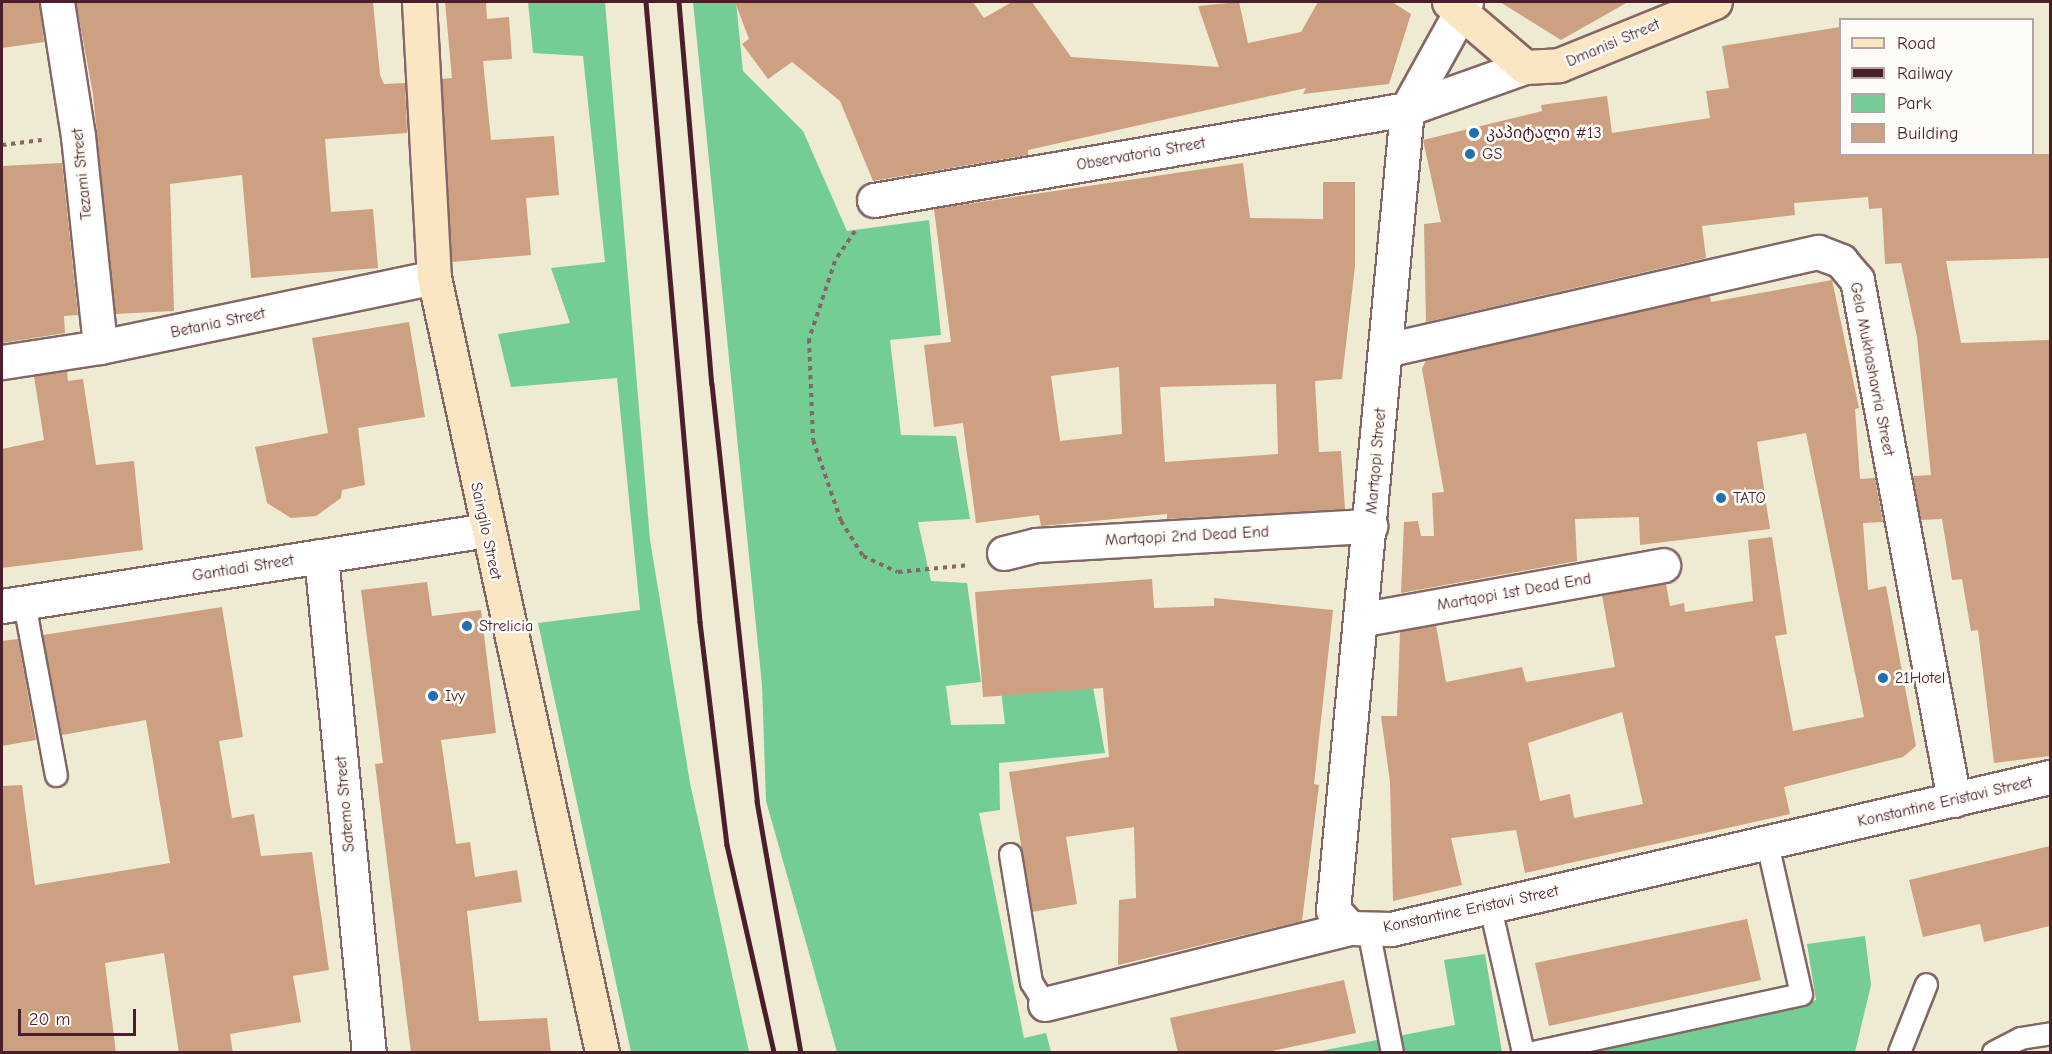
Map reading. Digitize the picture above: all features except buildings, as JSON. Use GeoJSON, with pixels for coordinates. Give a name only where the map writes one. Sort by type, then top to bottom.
{"type":"FeatureCollection","features":[{"type":"Feature","properties":{"kind":"street","name":"Tezami Street"},"geometry":{"type":"LineString","coordinates":[[57,2],[78,136],[100,347]]}},
{"type":"Feature","properties":{"kind":"street","name":"Saingilo Street"},"geometry":{"type":"LineString","coordinates":[[419,2],[434,277],[485,530],[602,1053]]}},
{"type":"Feature","properties":{"kind":"street","name":"Dmanisi Street"},"geometry":{"type":"LineString","coordinates":[[1407,109],[1525,67],[1559,65],[1715,2]]}},
{"type":"Feature","properties":{"kind":"street"},"geometry":{"type":"LineString","coordinates":[[1458,4],[1525,67]]}},
{"type":"Feature","properties":{"kind":"street","name":"Martqopi Street"},"geometry":{"type":"LineString","coordinates":[[1359,929],[1333,910],[1364,619],[1370,526],[1407,109],[1458,4]]}},
{"type":"Feature","properties":{"kind":"street","name":"Observatoria Street"},"geometry":{"type":"LineString","coordinates":[[874,200],[1407,109]]}},
{"type":"Feature","properties":{"kind":"street","name":"Gela Mukhashavria Street"},"geometry":{"type":"LineString","coordinates":[[1386,350],[1818,252],[1841,261],[1857,280],[1954,800]]}},
{"type":"Feature","properties":{"kind":"street","name":"Betania Street"},"geometry":{"type":"LineString","coordinates":[[2,362],[100,347],[434,277]]}},
{"type":"Feature","properties":{"kind":"street","name":"Martqopi 2nd Dead End"},"geometry":{"type":"LineString","coordinates":[[1004,553],[1036,545],[1370,526]]}},
{"type":"Feature","properties":{"kind":"street","name":"Gantiadi Street"},"geometry":{"type":"LineString","coordinates":[[13,604],[485,530]]}},
{"type":"Feature","properties":{"kind":"street","name":"Satemo Street"},"geometry":{"type":"LineString","coordinates":[[321,556],[369,1053]]}},
{"type":"Feature","properties":{"kind":"street","name":"Martqopi 1st Dead End"},"geometry":{"type":"LineString","coordinates":[[1364,619],[1663,565]]}},
{"type":"Feature","properties":{"kind":"street","name":"Konstantine Eristavi Street"},"geometry":{"type":"LineString","coordinates":[[1045,1004],[1359,929],[1391,929],[2050,777]]}},
{"type":"Feature","properties":{"kind":"lane"},"geometry":{"type":"LineString","coordinates":[[13,604],[56,775]]}},
{"type":"Feature","properties":{"kind":"lane"},"geometry":{"type":"LineString","coordinates":[[1533,1053],[1801,994],[1767,843]]}},
{"type":"Feature","properties":{"kind":"lane","name":"Konstantine Eristavi Street"},"geometry":{"type":"LineString","coordinates":[[1010,854],[1031,981],[1045,1004]]}},
{"type":"Feature","properties":{"kind":"lane"},"geometry":{"type":"LineString","coordinates":[[1490,907],[1523,1053]]}},
{"type":"Feature","properties":{"kind":"lane"},"geometry":{"type":"LineString","coordinates":[[1359,929],[1392,1053]]}},
{"type":"Feature","properties":{"kind":"lane"},"geometry":{"type":"LineString","coordinates":[[1899,1053],[1926,984]]}},
{"type":"Feature","properties":{"kind":"lane"},"geometry":{"type":"LineString","coordinates":[[1993,1053],[2019,1038],[2050,1033]]}},
{"type":"Feature","properties":{"kind":"path"},"geometry":{"type":"LineString","coordinates":[[874,200],[836,261],[809,339],[813,440],[841,521],[863,556],[898,572],[962,568],[1004,553]]}},
{"type":"Feature","properties":{"kind":"green space"},"geometry":{"type":"Polygon","coordinates":[[[528,2],[605,2],[650,540],[690,783],[749,1052],[631,1052],[538,623],[640,610],[617,378],[511,387],[498,334],[570,323],[551,268],[605,262],[583,56],[533,53],[528,2]]]}},
{"type":"Feature","properties":{"kind":"green space"},"geometry":{"type":"Polygon","coordinates":[[[693,2],[736,2],[743,71],[803,131],[847,231],[929,220],[941,335],[890,340],[901,435],[956,436],[970,519],[918,522],[931,581],[967,583],[981,682],[946,686],[951,725],[1005,724],[1001,691],[1093,687],[1105,753],[999,763],[1000,810],[979,813],[1024,1038],[1046,1033],[1051,1052],[837,1052],[766,801],[762,685],[693,2]]]}},
{"type":"Feature","properties":{"kind":"green space"},"geometry":{"type":"Polygon","coordinates":[[[1865,936],[1871,985],[1855,1052],[1583,1052],[1816,1000],[1807,944],[1865,936]]]}},
{"type":"Feature","properties":{"kind":"green space"},"geometry":{"type":"Polygon","coordinates":[[[1485,954],[1502,1052],[1315,1052],[1455,1025],[1444,960],[1485,954]]]}},
{"type":"Feature","properties":{"kind":"railway"},"geometry":{"type":"LineString","coordinates":[[646,2],[700,622],[727,845],[774,1052]]}},
{"type":"Feature","properties":{"kind":"railway"},"geometry":{"type":"LineString","coordinates":[[679,2],[712,384],[757,801],[801,1052]]}},
{"type":"Feature","properties":{"kind":"place","name":"კაპიტალი #13"},"geometry":{"type":"Point","coordinates":[1474,133]}},
{"type":"Feature","properties":{"kind":"place","name":"GS"},"geometry":{"type":"Point","coordinates":[1470,154]}},
{"type":"Feature","properties":{"kind":"place","name":"TATO"},"geometry":{"type":"Point","coordinates":[1721,498]}},
{"type":"Feature","properties":{"kind":"place","name":"Strelicia"},"geometry":{"type":"Point","coordinates":[467,626]}},
{"type":"Feature","properties":{"kind":"place","name":"21Hotel"},"geometry":{"type":"Point","coordinates":[1883,678]}},
{"type":"Feature","properties":{"kind":"place","name":"Ivy"},"geometry":{"type":"Point","coordinates":[433,696]}}]}
